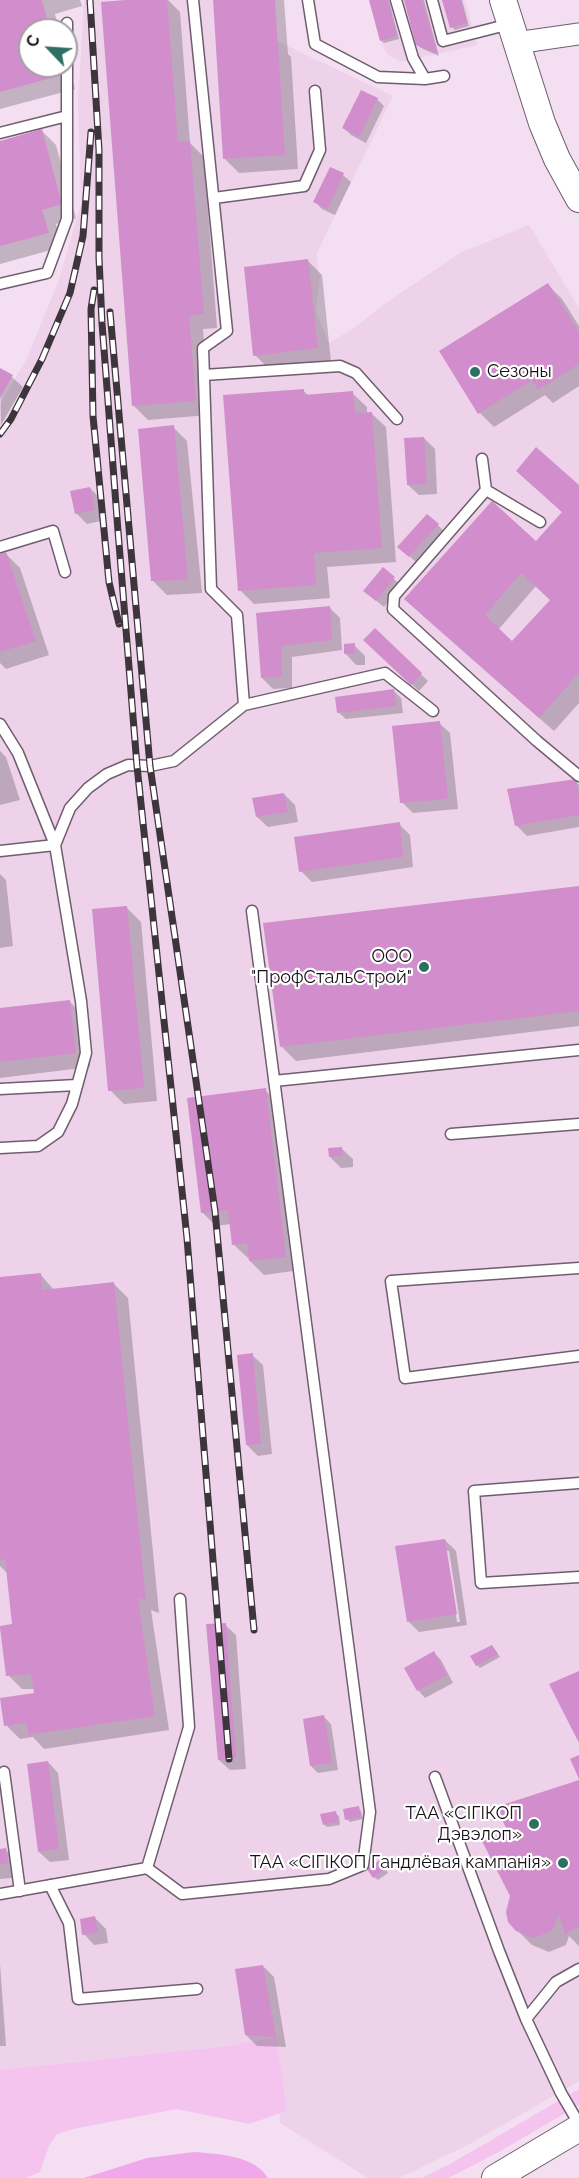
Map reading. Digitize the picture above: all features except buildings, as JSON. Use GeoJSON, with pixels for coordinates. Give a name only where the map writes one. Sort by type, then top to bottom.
{"type":"FeatureCollection","features":[{"type":"Feature","properties":{"kind":"street"},"geometry":{"type":"LineString","coordinates":[[503,0],[542,123],[557,159],[579,199]]}},
{"type":"Feature","properties":{"kind":"street"},"geometry":{"type":"LineString","coordinates":[[513,34],[579,34]]}},
{"type":"Feature","properties":{"kind":"street"},"geometry":{"type":"LineString","coordinates":[[495,2178],[579,2128]]}},
{"type":"Feature","properties":{"kind":"lane"},"geometry":{"type":"LineString","coordinates":[[193,0],[227,330],[203,348],[211,589],[237,615],[244,705]]}},
{"type":"Feature","properties":{"kind":"lane"},"geometry":{"type":"LineString","coordinates":[[308,0],[315,44],[378,77],[425,79],[444,76]]}},
{"type":"Feature","properties":{"kind":"lane"},"geometry":{"type":"LineString","coordinates":[[396,0],[413,58],[425,79]]}},
{"type":"Feature","properties":{"kind":"lane"},"geometry":{"type":"LineString","coordinates":[[432,0],[443,41],[513,34]]}},
{"type":"Feature","properties":{"kind":"lane"},"geometry":{"type":"LineString","coordinates":[[0,284],[47,273],[67,219],[67,78]]}},
{"type":"Feature","properties":{"kind":"lane"},"geometry":{"type":"LineString","coordinates":[[214,198],[304,186],[320,150],[315,91]]}},
{"type":"Feature","properties":{"kind":"lane"},"geometry":{"type":"LineString","coordinates":[[0,132],[67,116]]}},
{"type":"Feature","properties":{"kind":"lane"},"geometry":{"type":"LineString","coordinates":[[204,375],[340,366],[356,373],[397,419]]}},
{"type":"Feature","properties":{"kind":"lane"},"geometry":{"type":"LineString","coordinates":[[482,459],[486,490],[394,596],[393,609],[537,741],[579,776]]}},
{"type":"Feature","properties":{"kind":"lane"},"geometry":{"type":"LineString","coordinates":[[486,490],[540,522]]}},
{"type":"Feature","properties":{"kind":"lane"},"geometry":{"type":"LineString","coordinates":[[0,548],[53,531],[65,572]]}},
{"type":"Feature","properties":{"kind":"lane"},"geometry":{"type":"LineString","coordinates":[[55,845],[70,808],[88,788],[107,774],[128,765],[150,766],[174,761],[244,705],[385,673],[434,711]]}},
{"type":"Feature","properties":{"kind":"lane"},"geometry":{"type":"LineString","coordinates":[[0,724],[18,753],[55,845],[81,1000],[86,1053],[72,1104],[58,1132],[38,1146],[0,1148]]}},
{"type":"Feature","properties":{"kind":"lane"},"geometry":{"type":"LineString","coordinates":[[0,851],[55,845]]}},
{"type":"Feature","properties":{"kind":"lane"},"geometry":{"type":"LineString","coordinates":[[0,1894],[147,1868],[182,1894],[329,1880],[363,1866],[370,1812],[252,911]]}},
{"type":"Feature","properties":{"kind":"lane"},"geometry":{"type":"LineString","coordinates":[[274,1081],[579,1050]]}},
{"type":"Feature","properties":{"kind":"lane"},"geometry":{"type":"LineString","coordinates":[[0,1089],[77,1085]]}},
{"type":"Feature","properties":{"kind":"lane"},"geometry":{"type":"LineString","coordinates":[[451,1134],[579,1124]]}},
{"type":"Feature","properties":{"kind":"lane"},"geometry":{"type":"LineString","coordinates":[[579,1268],[391,1281],[405,1378],[579,1356]]}},
{"type":"Feature","properties":{"kind":"lane"},"geometry":{"type":"LineString","coordinates":[[579,1482],[474,1491],[481,1583],[579,1577]]}},
{"type":"Feature","properties":{"kind":"lane"},"geometry":{"type":"LineString","coordinates":[[147,1868],[189,1727],[180,1599]]}},
{"type":"Feature","properties":{"kind":"lane"},"geometry":{"type":"LineString","coordinates":[[4,1772],[20,1891]]}},
{"type":"Feature","properties":{"kind":"lane"},"geometry":{"type":"LineString","coordinates":[[435,1777],[526,2019],[561,2093],[579,2124]]}},
{"type":"Feature","properties":{"kind":"lane"},"geometry":{"type":"LineString","coordinates":[[50,1885],[69,1923],[78,1999],[197,1989]]}},
{"type":"Feature","properties":{"kind":"lane"},"geometry":{"type":"LineString","coordinates":[[526,2019],[556,1982],[579,1970]]}},
{"type":"Feature","properties":{"kind":"shaded area"},"geometry":{"type":"Polygon","coordinates":[[[84,0],[213,0],[216,46],[277,41],[393,96],[316,255],[320,276],[316,312],[329,343],[356,327],[383,305],[460,253],[529,225],[579,308],[579,2081],[470,2144],[399,2178],[368,2178],[280,2123],[275,2037],[228,2046],[0,2070],[0,404],[27,358],[59,280],[81,204],[78,103],[84,0]]]}},
{"type":"Feature","properties":{"kind":"shaded area"},"geometry":{"type":"Polygon","coordinates":[[[369,0],[465,0],[477,45],[401,62],[388,55],[380,41],[369,0]]]}},
{"type":"Feature","properties":{"kind":"shaded area"},"geometry":{"type":"Polygon","coordinates":[[[276,2037],[287,2111],[249,2124],[177,2109],[73,2129],[57,2134],[49,2146],[40,2172],[26,2178],[0,2178],[0,2070],[228,2046],[276,2037]]]}},
{"type":"Feature","properties":{"kind":"shaded area"},"geometry":{"type":"Polygon","coordinates":[[[579,2089],[579,2105],[497,2153],[448,2178],[422,2178],[450,2164],[579,2089]]]}},
{"type":"Feature","properties":{"kind":"shaded area"},"geometry":{"type":"Polygon","coordinates":[[[194,2152],[245,2160],[262,2170],[268,2178],[84,2178],[147,2158],[194,2152]]]}},
{"type":"Feature","properties":{"kind":"railway"},"geometry":{"type":"LineString","coordinates":[[90,0],[99,150],[99,258],[102,323],[118,531],[137,766],[187,1238],[229,1759]]}},
{"type":"Feature","properties":{"kind":"railway"},"geometry":{"type":"LineString","coordinates":[[0,434],[11,419],[42,359],[70,293],[83,236],[91,132]]}},
{"type":"Feature","properties":{"kind":"railway"},"geometry":{"type":"LineString","coordinates":[[94,290],[91,309],[93,416],[109,582],[119,624]]}},
{"type":"Feature","properties":{"kind":"railway"},"geometry":{"type":"LineString","coordinates":[[110,312],[150,766],[215,1211],[254,1630]]}},
{"type":"Feature","properties":{"kind":"place","name":"Сезоны"},"geometry":{"type":"Point","coordinates":[475,372]}},
{"type":"Feature","properties":{"kind":"place","name":"ООО \"ПрофСтальСтрой\""},"geometry":{"type":"Point","coordinates":[424,967]}},
{"type":"Feature","properties":{"kind":"place","name":"ТАА «СІГІКОП Дэвэлоп»"},"geometry":{"type":"Point","coordinates":[534,1824]}},
{"type":"Feature","properties":{"kind":"place","name":"ТАА «СІГІКОП Гандлёвая кампанія»"},"geometry":{"type":"Point","coordinates":[563,1863]}}]}
